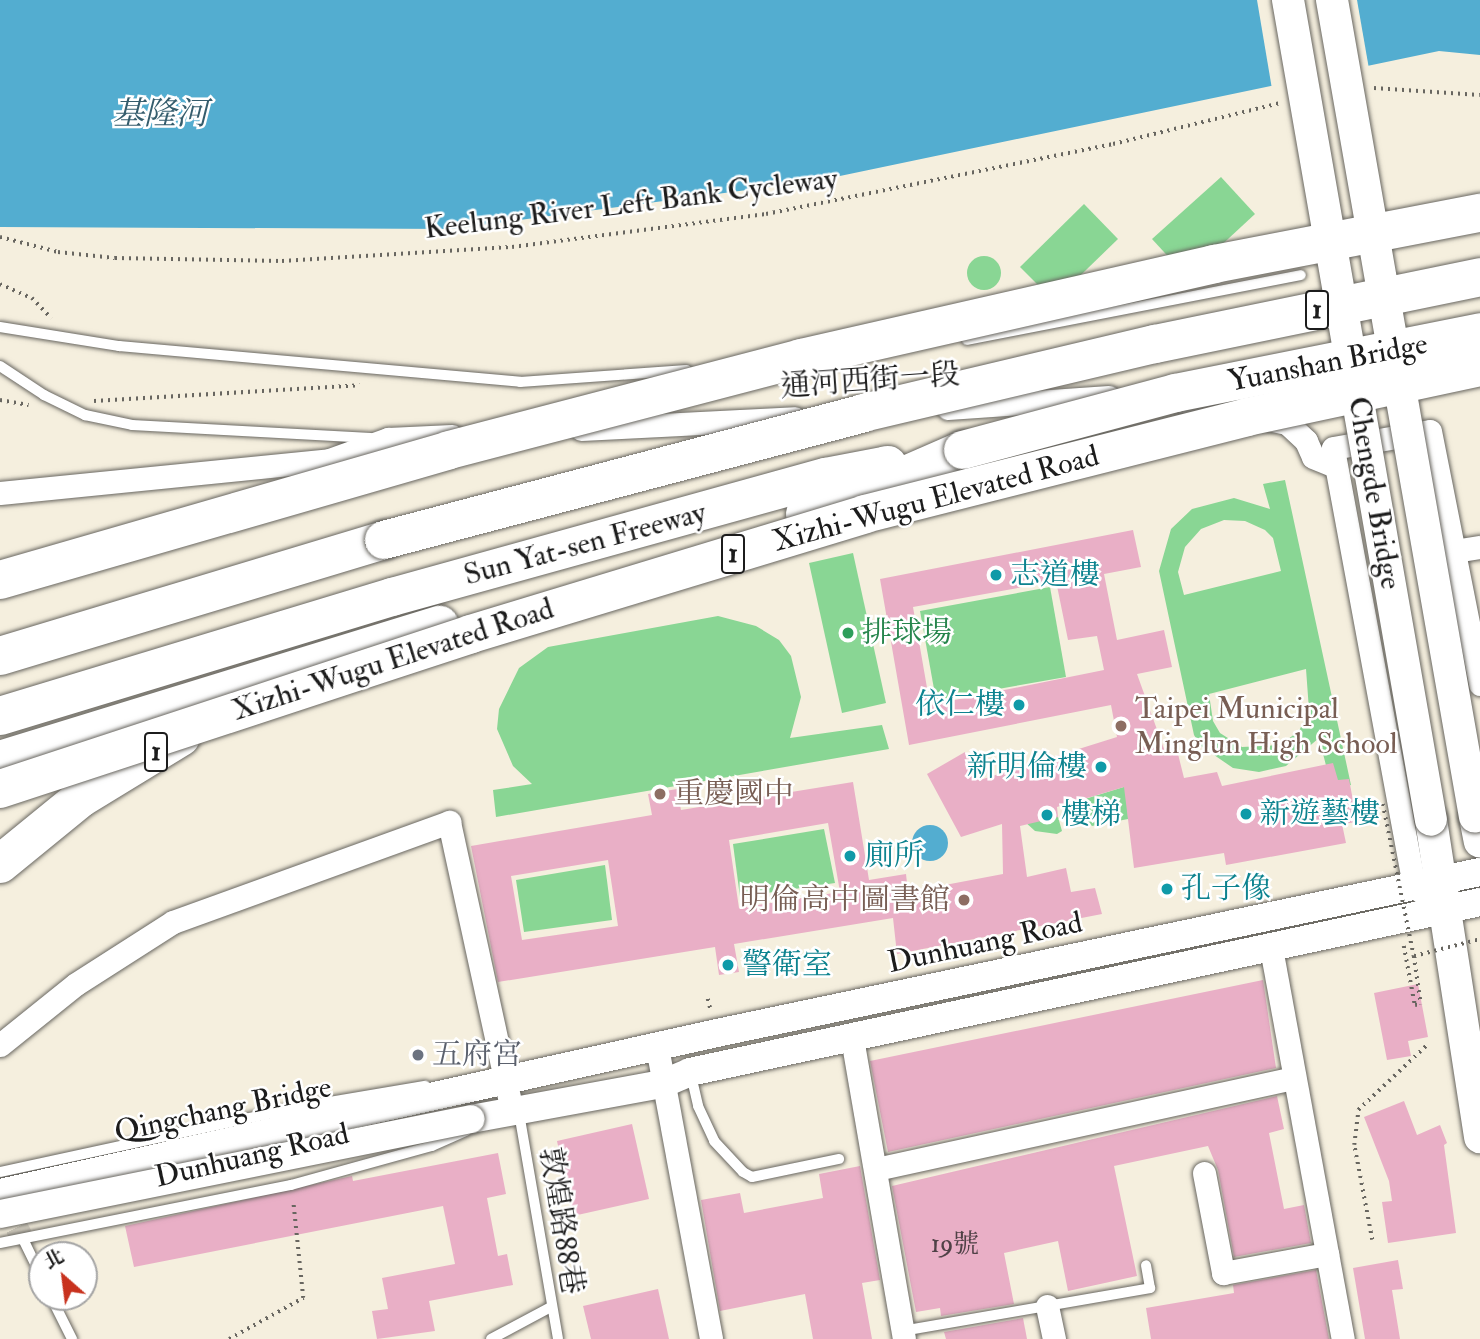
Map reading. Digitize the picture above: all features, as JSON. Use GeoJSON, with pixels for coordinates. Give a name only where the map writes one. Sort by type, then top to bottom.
{"type":"FeatureCollection","features":[{"type":"Feature","properties":{"kind":"highway","name":"1"},"geometry":{"type":"LineString","coordinates":[[0,580],[449,450],[801,358],[1214,264],[1480,213]]}},
{"type":"Feature","properties":{"kind":"highway","name":"Yuanshan Bridge"},"geometry":{"type":"LineString","coordinates":[[1155,344],[1480,277]]}},
{"type":"Feature","properties":{"kind":"highway","name":"Yuanshan Bridge"},"geometry":{"type":"LineString","coordinates":[[1164,394],[1480,332]]}},
{"type":"Feature","properties":{"kind":"highway","name":"Sun Yat-sen Freeway"},"geometry":{"type":"LineString","coordinates":[[0,656],[384,540],[774,435],[1155,344]]}},
{"type":"Feature","properties":{"kind":"highway","name":"Xizhi-Wugu Elevated Road"},"geometry":{"type":"LineString","coordinates":[[0,789],[471,634],[865,514],[1247,417],[1480,367]]}},
{"type":"Feature","properties":{"kind":"highway","name":"Sun Yat-sen Freeway"},"geometry":{"type":"LineString","coordinates":[[0,716],[392,597],[826,477],[962,450],[1164,394]]}},
{"type":"Feature","properties":{"kind":"highway","name":"1"},"geometry":{"type":"LineString","coordinates":[[0,760],[844,502],[962,450]]}},
{"type":"Feature","properties":{"kind":"highway","name":"1"},"geometry":{"type":"LineString","coordinates":[[0,864],[81,798],[219,714],[324,660]]}},
{"type":"Feature","properties":{"kind":"main road","name":"Chengde Bridge"},"geometry":{"type":"LineString","coordinates":[[1288,0],[1431,820],[1433,892],[1480,1137]]}},
{"type":"Feature","properties":{"kind":"main road","name":"Chengde Bridge"},"geometry":{"type":"LineString","coordinates":[[1332,0],[1477,829]]}},
{"type":"Feature","properties":{"kind":"street","name":"通河西街一段"},"geometry":{"type":"LineString","coordinates":[[0,493],[329,460],[388,439],[1164,394],[1287,423],[1306,441],[1313,457],[1335,466]]}},
{"type":"Feature","properties":{"kind":"street"},"geometry":{"type":"LineString","coordinates":[[1433,892],[1333,449],[1430,430],[1480,684]]}},
{"type":"Feature","properties":{"kind":"street"},"geometry":{"type":"LineString","coordinates":[[1454,551],[1480,547]]}},
{"type":"Feature","properties":{"kind":"street"},"geometry":{"type":"LineString","coordinates":[[0,1045],[76,984],[173,922],[449,822],[505,1080],[515,1111]]}},
{"type":"Feature","properties":{"kind":"street","name":"Dunhuang Road"},"geometry":{"type":"LineString","coordinates":[[471,1119],[663,1084],[690,1072],[1271,948],[1433,892],[1480,872]]}},
{"type":"Feature","properties":{"kind":"street","name":"Dunhuang Road"},"geometry":{"type":"LineString","coordinates":[[460,1093],[505,1080],[657,1047],[1433,892],[1480,902]]}},
{"type":"Feature","properties":{"kind":"street"},"geometry":{"type":"LineString","coordinates":[[1271,948],[1343,1339]]}},
{"type":"Feature","properties":{"kind":"street"},"geometry":{"type":"LineString","coordinates":[[852,1038],[903,1335]]}},
{"type":"Feature","properties":{"kind":"street"},"geometry":{"type":"LineString","coordinates":[[657,1047],[711,1339]]}},
{"type":"Feature","properties":{"kind":"street"},"geometry":{"type":"LineString","coordinates":[[876,1169],[1294,1078]]}},
{"type":"Feature","properties":{"kind":"street","name":"Qingchang Bridge"},"geometry":{"type":"LineString","coordinates":[[0,1193],[460,1093]]}},
{"type":"Feature","properties":{"kind":"street","name":"Qingchang Bridge"},"geometry":{"type":"LineString","coordinates":[[0,1214],[471,1119]]}},
{"type":"Feature","properties":{"kind":"street"},"geometry":{"type":"LineString","coordinates":[[1205,1173],[1223,1273],[1327,1254]]}},
{"type":"Feature","properties":{"kind":"street"},"geometry":{"type":"LineString","coordinates":[[1047,1306],[1054,1339]]}},
{"type":"Feature","properties":{"kind":"lane"},"geometry":{"type":"LineString","coordinates":[[955,342],[1301,275]]}},
{"type":"Feature","properties":{"kind":"lane"},"geometry":{"type":"LineString","coordinates":[[0,327],[68,338],[520,382],[884,354]]}},
{"type":"Feature","properties":{"kind":"lane"},"geometry":{"type":"LineString","coordinates":[[1164,394],[1283,364]]}},
{"type":"Feature","properties":{"kind":"lane"},"geometry":{"type":"LineString","coordinates":[[0,366],[44,396],[85,415],[132,425],[388,439]]}},
{"type":"Feature","properties":{"kind":"lane"},"geometry":{"type":"LineString","coordinates":[[690,1072],[698,1106],[714,1141],[752,1178],[839,1159]]}},
{"type":"Feature","properties":{"kind":"lane","name":"Dunhuang Road"},"geometry":{"type":"LineString","coordinates":[[0,1172],[345,1098],[412,1087],[505,1080]]}},
{"type":"Feature","properties":{"kind":"lane","name":"Dunhuang Road"},"geometry":{"type":"LineString","coordinates":[[0,1243],[291,1185],[432,1146],[515,1111]]}},
{"type":"Feature","properties":{"kind":"lane","name":"敦煌路88巷"},"geometry":{"type":"LineString","coordinates":[[515,1111],[549,1308],[558,1339]]}},
{"type":"Feature","properties":{"kind":"lane"},"geometry":{"type":"LineString","coordinates":[[23,1239],[28,1249]]}},
{"type":"Feature","properties":{"kind":"lane"},"geometry":{"type":"LineString","coordinates":[[903,1335],[1150,1287],[1146,1265]]}},
{"type":"Feature","properties":{"kind":"lane"},"geometry":{"type":"LineString","coordinates":[[491,1339],[549,1308]]}},
{"type":"Feature","properties":{"kind":"lane"},"geometry":{"type":"LineString","coordinates":[[58,1311],[72,1339]]}},
{"type":"Feature","properties":{"kind":"path"},"geometry":{"type":"LineString","coordinates":[[1364,87],[1469,93],[1480,96]]}},
{"type":"Feature","properties":{"kind":"path"},"geometry":{"type":"LineString","coordinates":[[1425,97],[1429,91]]}},
{"type":"Feature","properties":{"kind":"path","name":"Keelung River Left Bank Cycleway"},"geometry":{"type":"LineString","coordinates":[[0,237],[58,252],[115,258],[282,261],[512,247],[766,214],[1113,144],[1282,102]]}},
{"type":"Feature","properties":{"kind":"path"},"geometry":{"type":"LineString","coordinates":[[1212,119],[1217,124]]}},
{"type":"Feature","properties":{"kind":"path"},"geometry":{"type":"LineString","coordinates":[[0,284],[32,298],[68,338]]}},
{"type":"Feature","properties":{"kind":"path"},"geometry":{"type":"LineString","coordinates":[[85,415],[95,399],[358,388],[372,369]]}},
{"type":"Feature","properties":{"kind":"path"},"geometry":{"type":"LineString","coordinates":[[1383,804],[1421,1004],[1415,1005],[1404,946]]}},
{"type":"Feature","properties":{"kind":"path"},"geometry":{"type":"LineString","coordinates":[[1414,956],[1480,939]]}},
{"type":"Feature","properties":{"kind":"path"},"geometry":{"type":"LineString","coordinates":[[1372,1240],[1354,1145],[1358,1110],[1427,1045]]}},
{"type":"Feature","properties":{"kind":"path"},"geometry":{"type":"LineString","coordinates":[[229,1339],[303,1298],[291,1185]]}},
{"type":"Feature","properties":{"kind":"green space"},"geometry":{"type":"Polygon","coordinates":[[[1221,177],[1255,214],[1187,277],[1152,239],[1221,177]]]}},
{"type":"Feature","properties":{"kind":"green space"},"geometry":{"type":"Polygon","coordinates":[[[1084,204],[1118,239],[1054,301],[1020,267],[1084,204]]]}},
{"type":"Feature","properties":{"kind":"green space"},"geometry":{"type":"Polygon","coordinates":[[[984,256],[996,261],[1001,273],[996,285],[984,290],[972,285],[967,273],[972,261],[984,256]]]}},
{"type":"Feature","properties":{"kind":"green space"},"geometry":{"type":"Polygon","coordinates":[[[1285,480],[1351,785],[1332,789],[1319,738],[1286,766],[1259,772],[1233,768],[1201,746],[1194,735],[1159,571],[1171,529],[1192,509],[1234,498],[1270,509],[1263,484],[1285,480]],[[1224,520],[1201,529],[1185,547],[1178,572],[1184,595],[1281,571],[1273,538],[1265,530],[1245,521],[1224,520]],[[1306,669],[1209,694],[1213,721],[1220,733],[1242,747],[1280,745],[1299,731],[1309,710],[1306,669]]]}},
{"type":"Feature","properties":{"kind":"green space","name":"排球場"},"geometry":{"type":"Polygon","coordinates":[[[853,553],[886,703],[842,713],[809,563],[853,553]]]}},
{"type":"Feature","properties":{"kind":"green space"},"geometry":{"type":"Polygon","coordinates":[[[1050,587],[1066,677],[936,700],[920,611],[1050,587]]]}},
{"type":"Feature","properties":{"kind":"green space"},"geometry":{"type":"Polygon","coordinates":[[[718,616],[756,626],[779,640],[791,656],[801,697],[790,738],[882,725],[889,749],[496,817],[493,790],[532,784],[513,766],[497,729],[499,709],[519,668],[548,647],[718,616]]]}},
{"type":"Feature","properties":{"kind":"green space"},"geometry":{"type":"Polygon","coordinates":[[[1127,786],[1128,819],[1092,826],[1072,803],[1127,786]]]}},
{"type":"Feature","properties":{"kind":"green space"},"geometry":{"type":"Polygon","coordinates":[[[1058,817],[1062,831],[1057,834],[1035,831],[1024,821],[1058,817]]]}},
{"type":"Feature","properties":{"kind":"green space"},"geometry":{"type":"Polygon","coordinates":[[[824,829],[835,883],[740,897],[733,844],[824,829]]]}},
{"type":"Feature","properties":{"kind":"green space"},"geometry":{"type":"Polygon","coordinates":[[[605,865],[612,920],[524,932],[516,880],[605,865]]]}},
{"type":"Feature","properties":{"kind":"water","name":"基隆河"},"geometry":{"type":"Polygon","coordinates":[[[0,0],[1480,0],[1480,55],[1439,51],[816,181],[452,229],[0,227],[0,0]]]}},
{"type":"Feature","properties":{"kind":"water"},"geometry":{"type":"Polygon","coordinates":[[[930,825],[943,830],[948,843],[943,856],[930,861],[917,856],[912,843],[917,830],[930,825]]]}},
{"type":"Feature","properties":{"kind":"pier"},"geometry":{"type":"Polygon","coordinates":[[[1257,0],[1357,0],[1369,69],[1272,89],[1257,0]]]}},
{"type":"Feature","properties":{"kind":"building"},"geometry":{"type":"Polygon","coordinates":[[[1133,530],[1141,567],[1104,574],[1117,640],[1164,630],[1172,667],[1137,674],[1164,749],[1176,746],[1184,778],[1217,772],[1222,786],[1333,763],[1338,780],[1349,779],[1357,822],[1342,824],[1346,843],[1226,865],[1224,853],[1134,868],[1124,787],[1057,807],[1058,817],[1020,826],[1027,877],[1066,868],[1071,892],[1095,888],[1102,914],[897,954],[893,918],[734,944],[739,972],[719,975],[715,947],[498,982],[471,846],[652,815],[648,794],[677,789],[681,810],[853,782],[869,880],[906,874],[908,892],[1003,874],[1002,824],[961,837],[927,774],[965,752],[983,779],[1117,737],[1111,705],[909,745],[880,579],[1133,530]],[[1056,581],[913,607],[930,705],[1104,670],[1097,636],[1068,640],[1056,581]],[[828,823],[729,840],[739,908],[840,892],[828,823]],[[608,860],[511,876],[522,940],[618,926],[608,860]]]}},
{"type":"Feature","properties":{"kind":"building"},"geometry":{"type":"Polygon","coordinates":[[[1263,980],[1276,1068],[888,1152],[870,1061],[1263,980]]]}},
{"type":"Feature","properties":{"kind":"building"},"geometry":{"type":"Polygon","coordinates":[[[1418,984],[1428,1037],[1408,1041],[1411,1056],[1387,1060],[1374,993],[1418,984]]]}},
{"type":"Feature","properties":{"kind":"building"},"geometry":{"type":"Polygon","coordinates":[[[1277,1096],[1284,1129],[1269,1133],[1284,1209],[1304,1205],[1311,1243],[1234,1257],[1218,1170],[1208,1146],[1114,1166],[1137,1276],[1068,1291],[1058,1241],[1004,1253],[1014,1304],[941,1316],[940,1308],[916,1312],[892,1186],[1277,1096]]]}},
{"type":"Feature","properties":{"kind":"building"},"geometry":{"type":"Polygon","coordinates":[[[1404,1101],[1417,1135],[1440,1125],[1447,1143],[1444,1145],[1456,1233],[1388,1243],[1382,1202],[1392,1201],[1389,1181],[1364,1117],[1404,1101]]]}},
{"type":"Feature","properties":{"kind":"building"},"geometry":{"type":"Polygon","coordinates":[[[632,1124],[649,1199],[573,1216],[557,1141],[632,1124]]]}},
{"type":"Feature","properties":{"kind":"building"},"geometry":{"type":"Polygon","coordinates":[[[498,1153],[506,1194],[487,1198],[498,1256],[507,1254],[513,1285],[429,1301],[435,1331],[377,1339],[372,1311],[388,1309],[382,1278],[455,1264],[443,1206],[134,1267],[125,1226],[352,1176],[353,1181],[498,1153]]]}},
{"type":"Feature","properties":{"kind":"building"},"geometry":{"type":"Polygon","coordinates":[[[860,1166],[880,1280],[862,1283],[872,1339],[813,1339],[805,1294],[720,1311],[701,1200],[740,1193],[744,1213],[823,1198],[819,1174],[860,1166]]]}},
{"type":"Feature","properties":{"kind":"building"},"geometry":{"type":"Polygon","coordinates":[[[1398,1260],[1403,1289],[1392,1290],[1400,1339],[1365,1339],[1353,1268],[1398,1260]]]}},
{"type":"Feature","properties":{"kind":"building"},"geometry":{"type":"Polygon","coordinates":[[[1316,1270],[1329,1339],[1151,1339],[1146,1308],[1234,1293],[1233,1285],[1316,1270]]]}},
{"type":"Feature","properties":{"kind":"building"},"geometry":{"type":"Polygon","coordinates":[[[658,1289],[669,1339],[591,1339],[583,1306],[658,1289]]]}},
{"type":"Feature","properties":{"kind":"building"},"geometry":{"type":"Polygon","coordinates":[[[1023,1318],[1027,1339],[946,1339],[944,1332],[1023,1318]]]}},
{"type":"Feature","properties":{"kind":"tunnel"},"geometry":{"type":"LineString","coordinates":[[1,1197],[23,1239]]}},
{"type":"Feature","properties":{"kind":"place","name":"志道樓"},"geometry":{"type":"Point","coordinates":[996,575]}},
{"type":"Feature","properties":{"kind":"place","name":"排球場"},"geometry":{"type":"Point","coordinates":[848,633]}},
{"type":"Feature","properties":{"kind":"place","name":"依仁樓"},"geometry":{"type":"Point","coordinates":[1019,705]}},
{"type":"Feature","properties":{"kind":"place","name":"Taipei Municipal Minglun High School"},"geometry":{"type":"Point","coordinates":[1121,726]}},
{"type":"Feature","properties":{"kind":"place","name":"新明倫樓"},"geometry":{"type":"Point","coordinates":[1101,767]}},
{"type":"Feature","properties":{"kind":"place","name":"重慶國中"},"geometry":{"type":"Point","coordinates":[660,794]}},
{"type":"Feature","properties":{"kind":"place","name":"新遊藝樓"},"geometry":{"type":"Point","coordinates":[1246,814]}},
{"type":"Feature","properties":{"kind":"place","name":"樓梯"},"geometry":{"type":"Point","coordinates":[1047,815]}},
{"type":"Feature","properties":{"kind":"place","name":"廁所"},"geometry":{"type":"Point","coordinates":[850,856]}},
{"type":"Feature","properties":{"kind":"place","name":"孔子像"},"geometry":{"type":"Point","coordinates":[1167,889]}},
{"type":"Feature","properties":{"kind":"place","name":"明倫高中圖書館"},"geometry":{"type":"Point","coordinates":[964,900]}},
{"type":"Feature","properties":{"kind":"place","name":"警衛室"},"geometry":{"type":"Point","coordinates":[728,965]}},
{"type":"Feature","properties":{"kind":"place","name":"五府宮"},"geometry":{"type":"Point","coordinates":[418,1055]}}]}
